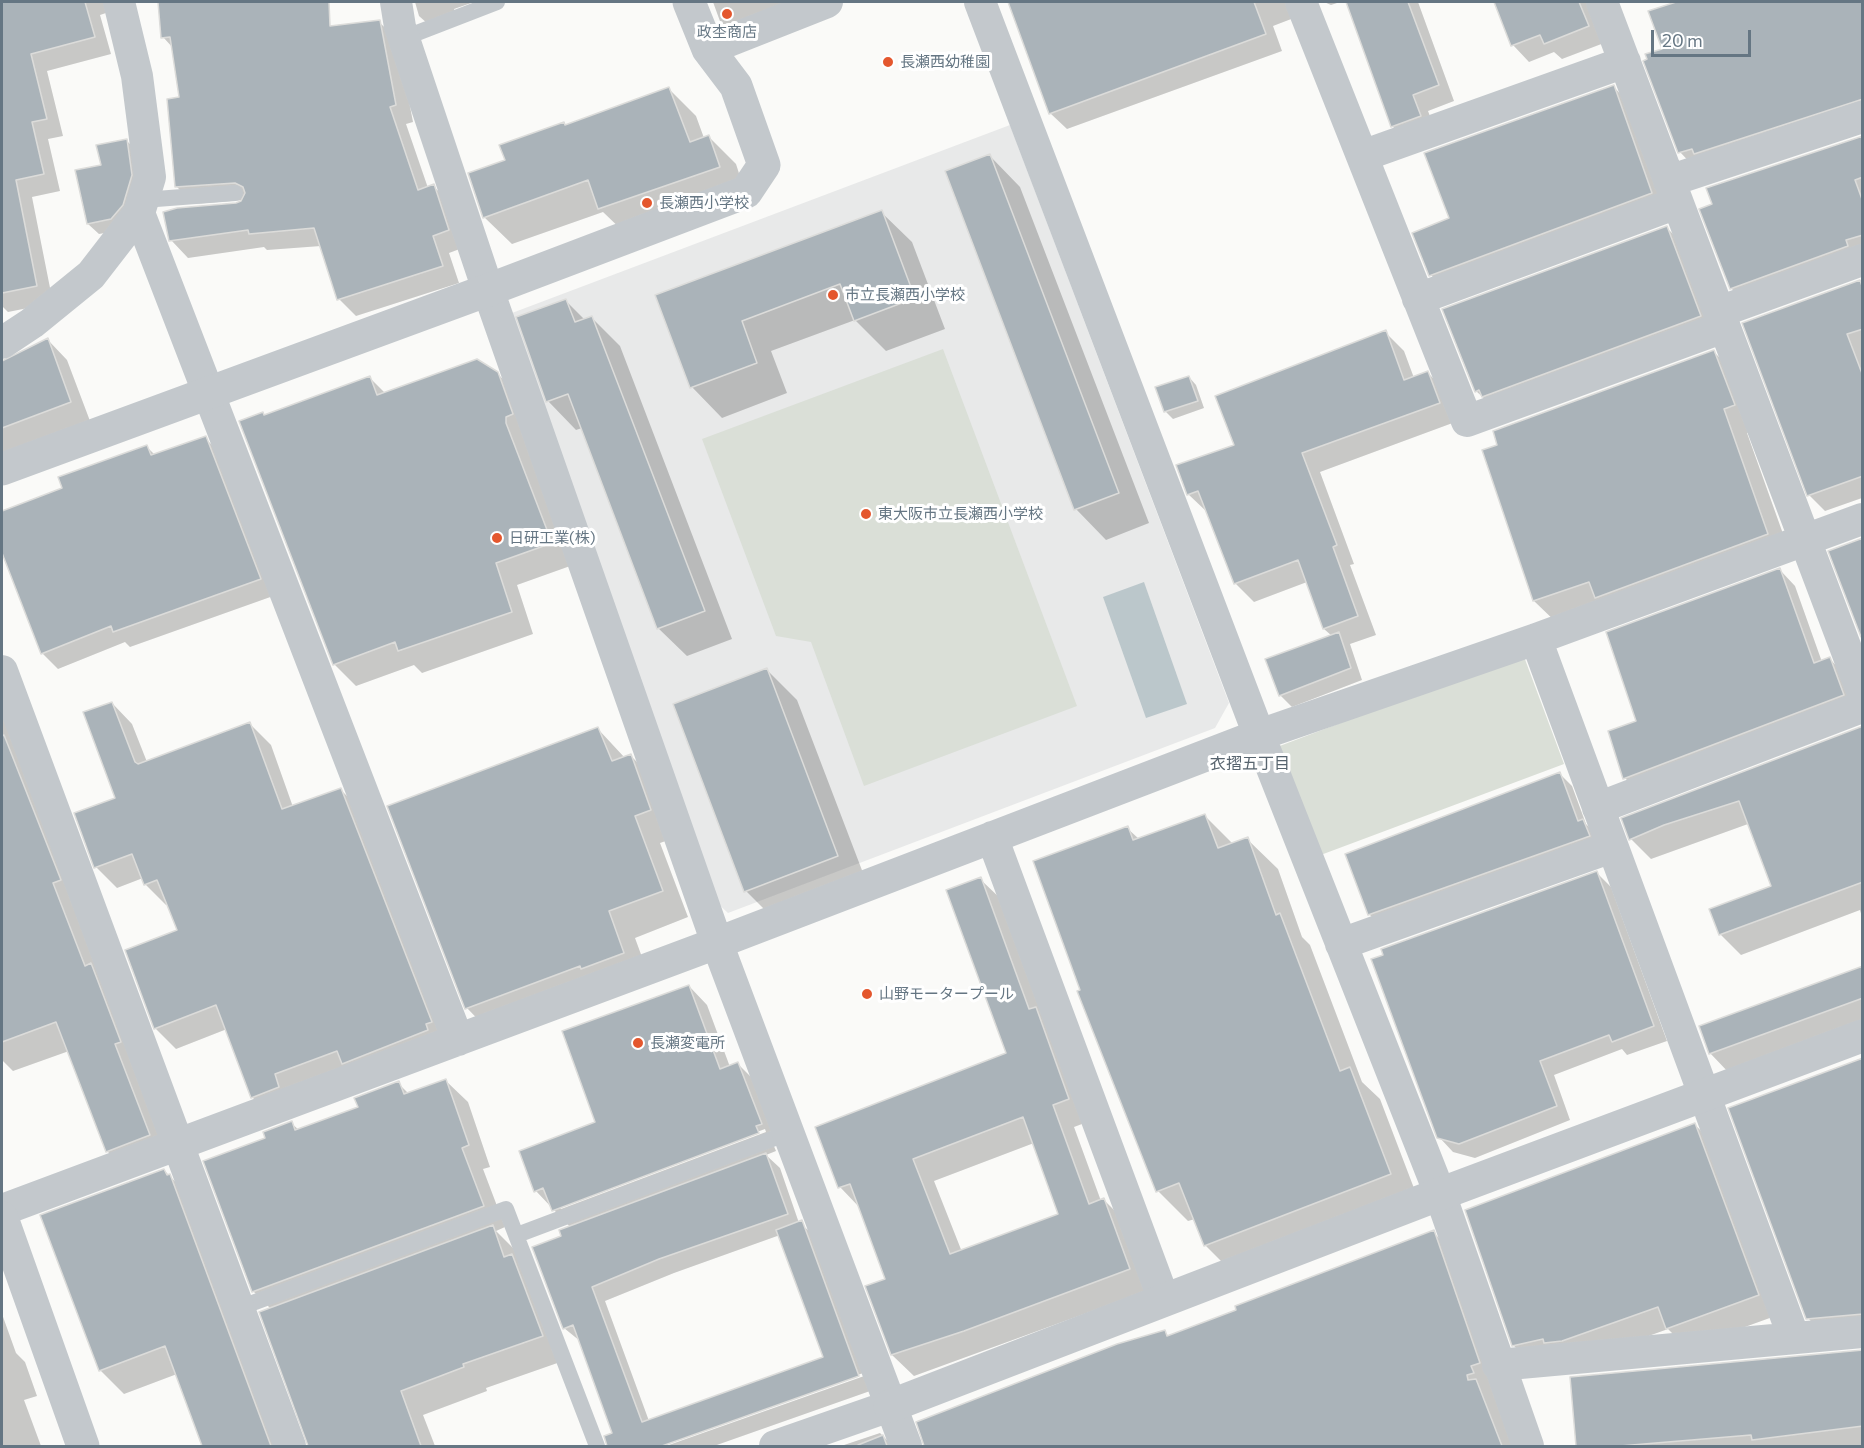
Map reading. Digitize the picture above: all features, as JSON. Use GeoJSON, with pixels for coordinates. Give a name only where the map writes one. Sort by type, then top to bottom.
{"type":"FeatureCollection","features":[{"type":"Feature","properties":{"kind":"street"},"geometry":{"type":"LineString","coordinates":[[2,344],[91,276],[141,207],[150,177],[137,76],[119,2]]}},
{"type":"Feature","properties":{"kind":"street"},"geometry":{"type":"LineString","coordinates":[[396,2],[404,38],[488,290],[717,943],[906,1446]]}},
{"type":"Feature","properties":{"kind":"street"},"geometry":{"type":"LineString","coordinates":[[2,469],[488,290],[746,192],[764,165],[736,86],[708,49],[689,2]]}},
{"type":"Feature","properties":{"kind":"street"},"geometry":{"type":"LineString","coordinates":[[708,49],[827,2]]}},
{"type":"Feature","properties":{"kind":"street"},"geometry":{"type":"LineString","coordinates":[[980,2],[1259,735],[1440,1194],[1528,1446]]}},
{"type":"Feature","properties":{"kind":"street"},"geometry":{"type":"LineString","coordinates":[[1301,2],[1467,421],[1863,260]]}},
{"type":"Feature","properties":{"kind":"street"},"geometry":{"type":"LineString","coordinates":[[1602,2],[1863,691]]}},
{"type":"Feature","properties":{"kind":"street"},"geometry":{"type":"LineString","coordinates":[[1362,156],[1624,62]]}},
{"type":"Feature","properties":{"kind":"street"},"geometry":{"type":"LineString","coordinates":[[1418,299],[1673,192],[1863,117]]}},
{"type":"Feature","properties":{"kind":"street"},"geometry":{"type":"LineString","coordinates":[[141,207],[209,393],[458,1040]]}},
{"type":"Feature","properties":{"kind":"street"},"geometry":{"type":"LineString","coordinates":[[2,1210],[717,943],[1259,735],[1536,639],[1863,519]]}},
{"type":"Feature","properties":{"kind":"street"},"geometry":{"type":"LineString","coordinates":[[1536,639],[1794,1338]]}},
{"type":"Feature","properties":{"kind":"street"},"geometry":{"type":"LineString","coordinates":[[2,671],[290,1446]]}},
{"type":"Feature","properties":{"kind":"street"},"geometry":{"type":"LineString","coordinates":[[1598,808],[1863,707]]}},
{"type":"Feature","properties":{"kind":"street"},"geometry":{"type":"LineString","coordinates":[[992,837],[1164,1300]]}},
{"type":"Feature","properties":{"kind":"street"},"geometry":{"type":"LineString","coordinates":[[1341,944],[1612,847]]}},
{"type":"Feature","properties":{"kind":"street"},"geometry":{"type":"LineString","coordinates":[[775,1446],[890,1406],[1440,1194],[1863,1036]]}},
{"type":"Feature","properties":{"kind":"street"},"geometry":{"type":"LineString","coordinates":[[2,1218],[83,1446]]}},
{"type":"Feature","properties":{"kind":"street"},"geometry":{"type":"LineString","coordinates":[[1498,1365],[1863,1332]]}},
{"type":"Feature","properties":{"kind":"lane"},"geometry":{"type":"LineString","coordinates":[[404,38],[497,2]]}},
{"type":"Feature","properties":{"kind":"lane"},"geometry":{"type":"LineString","coordinates":[[141,207],[235,193]]}},
{"type":"Feature","properties":{"kind":"lane"},"geometry":{"type":"LineString","coordinates":[[517,1235],[788,1133]]}},
{"type":"Feature","properties":{"kind":"lane"},"geometry":{"type":"LineString","coordinates":[[239,1308],[506,1209],[597,1446]]}},
{"type":"Feature","properties":{"kind":"shaded area","name":"東大阪市立長瀬西小学校"},"geometry":{"type":"Polygon","coordinates":[[[1010,125],[1229,703],[1215,728],[728,913],[715,901],[512,313],[1010,125]]]}},
{"type":"Feature","properties":{"kind":"shaded area"},"geometry":{"type":"Polygon","coordinates":[[[943,349],[1077,706],[864,786],[811,642],[776,636],[702,439],[943,349]]]}},
{"type":"Feature","properties":{"kind":"shaded area"},"geometry":{"type":"Polygon","coordinates":[[[1144,582],[1187,704],[1146,718],[1103,597],[1144,582]]]}},
{"type":"Feature","properties":{"kind":"shaded area"},"geometry":{"type":"Polygon","coordinates":[[[1523,654],[1564,764],[1318,856],[1277,747],[1523,654]]]}},
{"type":"Feature","properties":{"kind":"building"},"geometry":{"type":"Polygon","coordinates":[[[2,2],[85,2],[95,37],[31,54],[47,119],[32,122],[44,174],[16,180],[37,286],[2,293],[2,2]]]}},
{"type":"Feature","properties":{"kind":"building"},"geometry":{"type":"Polygon","coordinates":[[[158,2],[329,2],[330,26],[380,20],[396,105],[390,107],[418,190],[434,184],[449,230],[433,236],[443,266],[337,300],[314,228],[249,234],[248,230],[169,241],[163,212],[177,208],[236,203],[241,201],[245,193],[243,187],[235,183],[175,187],[167,99],[179,97],[170,37],[161,38],[158,2]]]}},
{"type":"Feature","properties":{"kind":"building"},"geometry":{"type":"Polygon","coordinates":[[[1008,2],[1254,2],[1266,34],[1049,114],[1008,2]]]}},
{"type":"Feature","properties":{"kind":"building"},"geometry":{"type":"Polygon","coordinates":[[[1346,2],[1408,2],[1439,85],[1413,95],[1421,116],[1391,127],[1346,2]]]}},
{"type":"Feature","properties":{"kind":"building"},"geometry":{"type":"Polygon","coordinates":[[[1494,2],[1579,2],[1589,26],[1544,44],[1540,35],[1511,46],[1494,2]]]}},
{"type":"Feature","properties":{"kind":"building"},"geometry":{"type":"Polygon","coordinates":[[[1676,2],[1863,2],[1863,99],[1694,154],[1692,149],[1678,153],[1643,61],[1647,59],[1645,54],[1662,49],[1648,11],[1676,2]]]}},
{"type":"Feature","properties":{"kind":"building"},"geometry":{"type":"Polygon","coordinates":[[[1614,85],[1652,193],[1429,276],[1412,233],[1449,218],[1424,153],[1614,85]]]}},
{"type":"Feature","properties":{"kind":"building"},"geometry":{"type":"Polygon","coordinates":[[[669,87],[690,142],[709,135],[720,167],[598,209],[588,180],[483,218],[468,173],[505,160],[499,145],[564,122],[565,125],[669,87]]]}},
{"type":"Feature","properties":{"kind":"building"},"geometry":{"type":"Polygon","coordinates":[[[1863,136],[1863,177],[1855,180],[1863,202],[1863,235],[1846,240],[1848,246],[1730,289],[1699,209],[1712,204],[1706,188],[1863,136]]]}},
{"type":"Feature","properties":{"kind":"building"},"geometry":{"type":"Polygon","coordinates":[[[127,139],[132,175],[123,205],[111,219],[87,224],[75,170],[101,165],[96,145],[127,139]]]}},
{"type":"Feature","properties":{"kind":"building"},"geometry":{"type":"Polygon","coordinates":[[[990,154],[1119,493],[1074,510],[945,171],[990,154]]]}},
{"type":"Feature","properties":{"kind":"building"},"geometry":{"type":"Polygon","coordinates":[[[882,210],[915,298],[854,321],[840,284],[742,321],[757,363],[690,388],[655,295],[882,210]]]}},
{"type":"Feature","properties":{"kind":"building"},"geometry":{"type":"Polygon","coordinates":[[[1667,226],[1701,316],[1482,397],[1479,390],[1475,392],[1442,309],[1667,226]]]}},
{"type":"Feature","properties":{"kind":"building"},"geometry":{"type":"Polygon","coordinates":[[[1860,280],[1863,289],[1863,329],[1847,334],[1863,376],[1863,476],[1807,496],[1742,323],[1860,280]]]}},
{"type":"Feature","properties":{"kind":"building"},"geometry":{"type":"Polygon","coordinates":[[[566,299],[575,322],[592,316],[705,611],[657,629],[568,394],[546,402],[516,317],[566,299]]]}},
{"type":"Feature","properties":{"kind":"building"},"geometry":{"type":"Polygon","coordinates":[[[1386,330],[1404,380],[1428,371],[1440,403],[1302,453],[1337,545],[1333,547],[1358,616],[1323,629],[1298,560],[1234,584],[1198,491],[1187,495],[1176,465],[1234,445],[1215,396],[1386,330]]]}},
{"type":"Feature","properties":{"kind":"building"},"geometry":{"type":"Polygon","coordinates":[[[48,338],[71,402],[2,428],[2,361],[48,338]]]}},
{"type":"Feature","properties":{"kind":"building"},"geometry":{"type":"Polygon","coordinates":[[[1714,350],[1735,405],[1724,409],[1768,534],[1595,598],[1589,582],[1533,601],[1482,450],[1497,445],[1493,431],[1714,350]]]}},
{"type":"Feature","properties":{"kind":"building"},"geometry":{"type":"Polygon","coordinates":[[[477,359],[498,372],[513,414],[506,417],[506,423],[552,543],[496,563],[512,612],[398,651],[395,642],[333,665],[239,421],[263,412],[264,415],[370,376],[377,395],[477,359]]]}},
{"type":"Feature","properties":{"kind":"building"},"geometry":{"type":"Polygon","coordinates":[[[1189,376],[1198,401],[1164,412],[1155,387],[1189,376]]]}},
{"type":"Feature","properties":{"kind":"building"},"geometry":{"type":"Polygon","coordinates":[[[206,436],[261,579],[113,632],[111,626],[41,654],[2,553],[2,511],[62,488],[58,477],[147,445],[151,455],[206,436]]]}},
{"type":"Feature","properties":{"kind":"building"},"geometry":{"type":"Polygon","coordinates":[[[1863,538],[1863,637],[1861,637],[1828,551],[1863,538]]]}},
{"type":"Feature","properties":{"kind":"building"},"geometry":{"type":"Polygon","coordinates":[[[1780,568],[1814,663],[1830,657],[1844,695],[1623,779],[1608,731],[1636,721],[1606,632],[1780,568]]]}},
{"type":"Feature","properties":{"kind":"building"},"geometry":{"type":"Polygon","coordinates":[[[1339,632],[1351,668],[1279,696],[1265,659],[1339,632]]]}},
{"type":"Feature","properties":{"kind":"building"},"geometry":{"type":"Polygon","coordinates":[[[767,668],[838,856],[744,892],[673,704],[767,668]]]}},
{"type":"Feature","properties":{"kind":"building"},"geometry":{"type":"Polygon","coordinates":[[[112,702],[135,762],[138,764],[250,722],[282,809],[341,788],[432,1022],[426,1024],[428,1030],[342,1064],[337,1051],[275,1074],[279,1087],[251,1098],[216,1005],[154,1029],[125,950],[177,930],[157,880],[144,885],[132,854],[94,868],[74,813],[115,798],[83,712],[112,702]]]}},
{"type":"Feature","properties":{"kind":"building"},"geometry":{"type":"Polygon","coordinates":[[[1863,726],[1863,882],[1719,935],[1709,909],[1771,886],[1739,801],[1664,825],[1629,840],[1621,818],[1863,726]]]}},
{"type":"Feature","properties":{"kind":"building"},"geometry":{"type":"Polygon","coordinates":[[[598,727],[612,761],[631,754],[651,810],[635,816],[663,891],[609,911],[624,953],[581,969],[580,966],[465,1009],[387,806],[598,727]]]}},
{"type":"Feature","properties":{"kind":"building"},"geometry":{"type":"Polygon","coordinates":[[[4,735],[61,880],[53,883],[85,966],[91,963],[121,1042],[115,1044],[150,1135],[106,1152],[56,1022],[2,1042],[2,736],[4,735]]]}},
{"type":"Feature","properties":{"kind":"building"},"geometry":{"type":"Polygon","coordinates":[[[1560,772],[1578,821],[1583,819],[1590,836],[1368,915],[1345,854],[1560,772]]]}},
{"type":"Feature","properties":{"kind":"building"},"geometry":{"type":"Polygon","coordinates":[[[1205,814],[1218,848],[1248,837],[1276,915],[1280,913],[1340,1071],[1350,1067],[1391,1174],[1204,1246],[1179,1183],[1156,1192],[1077,991],[1080,990],[1033,861],[1128,826],[1133,840],[1205,814]]]}},
{"type":"Feature","properties":{"kind":"building"},"geometry":{"type":"Polygon","coordinates":[[[1597,871],[1654,1026],[1612,1042],[1609,1035],[1540,1061],[1557,1106],[1459,1144],[1437,1138],[1371,959],[1383,955],[1381,949],[1597,871]]]}},
{"type":"Feature","properties":{"kind":"building"},"geometry":{"type":"Polygon","coordinates":[[[981,877],[1029,1009],[1036,1007],[1069,1099],[1053,1105],[1089,1204],[1104,1198],[1130,1269],[964,1331],[891,1355],[865,1286],[885,1279],[850,1184],[838,1188],[815,1127],[1006,1053],[946,890],[981,877]],[[1023,1117],[913,1159],[950,1254],[1058,1214],[1023,1117]]]}},
{"type":"Feature","properties":{"kind":"building"},"geometry":{"type":"Polygon","coordinates":[[[1863,966],[1863,998],[1709,1054],[1699,1026],[1863,966]]]}},
{"type":"Feature","properties":{"kind":"building"},"geometry":{"type":"Polygon","coordinates":[[[689,985],[720,1069],[738,1062],[762,1124],[756,1126],[759,1133],[552,1211],[543,1188],[534,1192],[519,1151],[595,1122],[562,1031],[689,985]]]}},
{"type":"Feature","properties":{"kind":"building"},"geometry":{"type":"Polygon","coordinates":[[[1863,1058],[1863,1314],[1806,1319],[1728,1108],[1863,1058]]]}},
{"type":"Feature","properties":{"kind":"building"},"geometry":{"type":"Polygon","coordinates":[[[446,1079],[469,1145],[462,1148],[484,1206],[252,1292],[203,1161],[265,1138],[263,1132],[292,1121],[295,1130],[358,1107],[354,1098],[399,1081],[404,1094],[446,1079]]]}},
{"type":"Feature","properties":{"kind":"building"},"geometry":{"type":"Polygon","coordinates":[[[1695,1123],[1759,1295],[1666,1329],[1658,1307],[1562,1341],[1544,1343],[1543,1339],[1512,1346],[1465,1210],[1695,1123]]]}},
{"type":"Feature","properties":{"kind":"building"},"geometry":{"type":"Polygon","coordinates":[[[766,1153],[788,1214],[659,1259],[592,1287],[642,1422],[823,1357],[776,1230],[802,1220],[859,1376],[662,1446],[607,1446],[604,1436],[612,1433],[573,1325],[563,1329],[532,1247],[561,1236],[559,1230],[766,1153]]]}},
{"type":"Feature","properties":{"kind":"building"},"geometry":{"type":"Polygon","coordinates":[[[164,1169],[167,1175],[170,1174],[271,1446],[202,1446],[165,1346],[99,1371],[40,1215],[164,1169]]]}},
{"type":"Feature","properties":{"kind":"building"},"geometry":{"type":"Polygon","coordinates":[[[493,1225],[504,1257],[512,1254],[543,1336],[463,1364],[464,1367],[401,1391],[421,1446],[308,1446],[259,1312],[493,1225]]]}},
{"type":"Feature","properties":{"kind":"building"},"geometry":{"type":"Polygon","coordinates":[[[1434,1230],[1480,1363],[1471,1366],[1474,1373],[1467,1375],[1468,1380],[1476,1379],[1502,1446],[924,1446],[916,1422],[1117,1344],[1165,1330],[1167,1336],[1236,1310],[1235,1306],[1434,1230]]]}},
{"type":"Feature","properties":{"kind":"building"},"geometry":{"type":"Polygon","coordinates":[[[1863,1350],[1863,1426],[1752,1440],[1751,1435],[1620,1446],[1576,1446],[1570,1377],[1863,1350]]]}},
{"type":"Feature","properties":{"kind":"building"},"geometry":{"type":"Polygon","coordinates":[[[883,1435],[887,1446],[858,1445],[883,1435]]]}},
{"type":"Feature","properties":{"kind":"place","name":"政杢商店"},"geometry":{"type":"Point","coordinates":[727,14]}},
{"type":"Feature","properties":{"kind":"place","name":"長瀬西幼稚園"},"geometry":{"type":"Point","coordinates":[888,62]}},
{"type":"Feature","properties":{"kind":"place","name":"長瀬西小学校"},"geometry":{"type":"Point","coordinates":[647,203]}},
{"type":"Feature","properties":{"kind":"place","name":"市立長瀬西小学校"},"geometry":{"type":"Point","coordinates":[833,295]}},
{"type":"Feature","properties":{"kind":"place","name":"東大阪市立長瀬西小学校"},"geometry":{"type":"Point","coordinates":[866,514]}},
{"type":"Feature","properties":{"kind":"place","name":"日研工業(株)"},"geometry":{"type":"Point","coordinates":[497,538]}},
{"type":"Feature","properties":{"kind":"place","name":"山野モータープール"},"geometry":{"type":"Point","coordinates":[867,994]}},
{"type":"Feature","properties":{"kind":"place","name":"長瀬変電所"},"geometry":{"type":"Point","coordinates":[638,1043]}},
{"type":"Feature","properties":{"kind":"district","name":"衣摺五丁目"},"geometry":{"type":"Point","coordinates":[1250,764]}}]}
